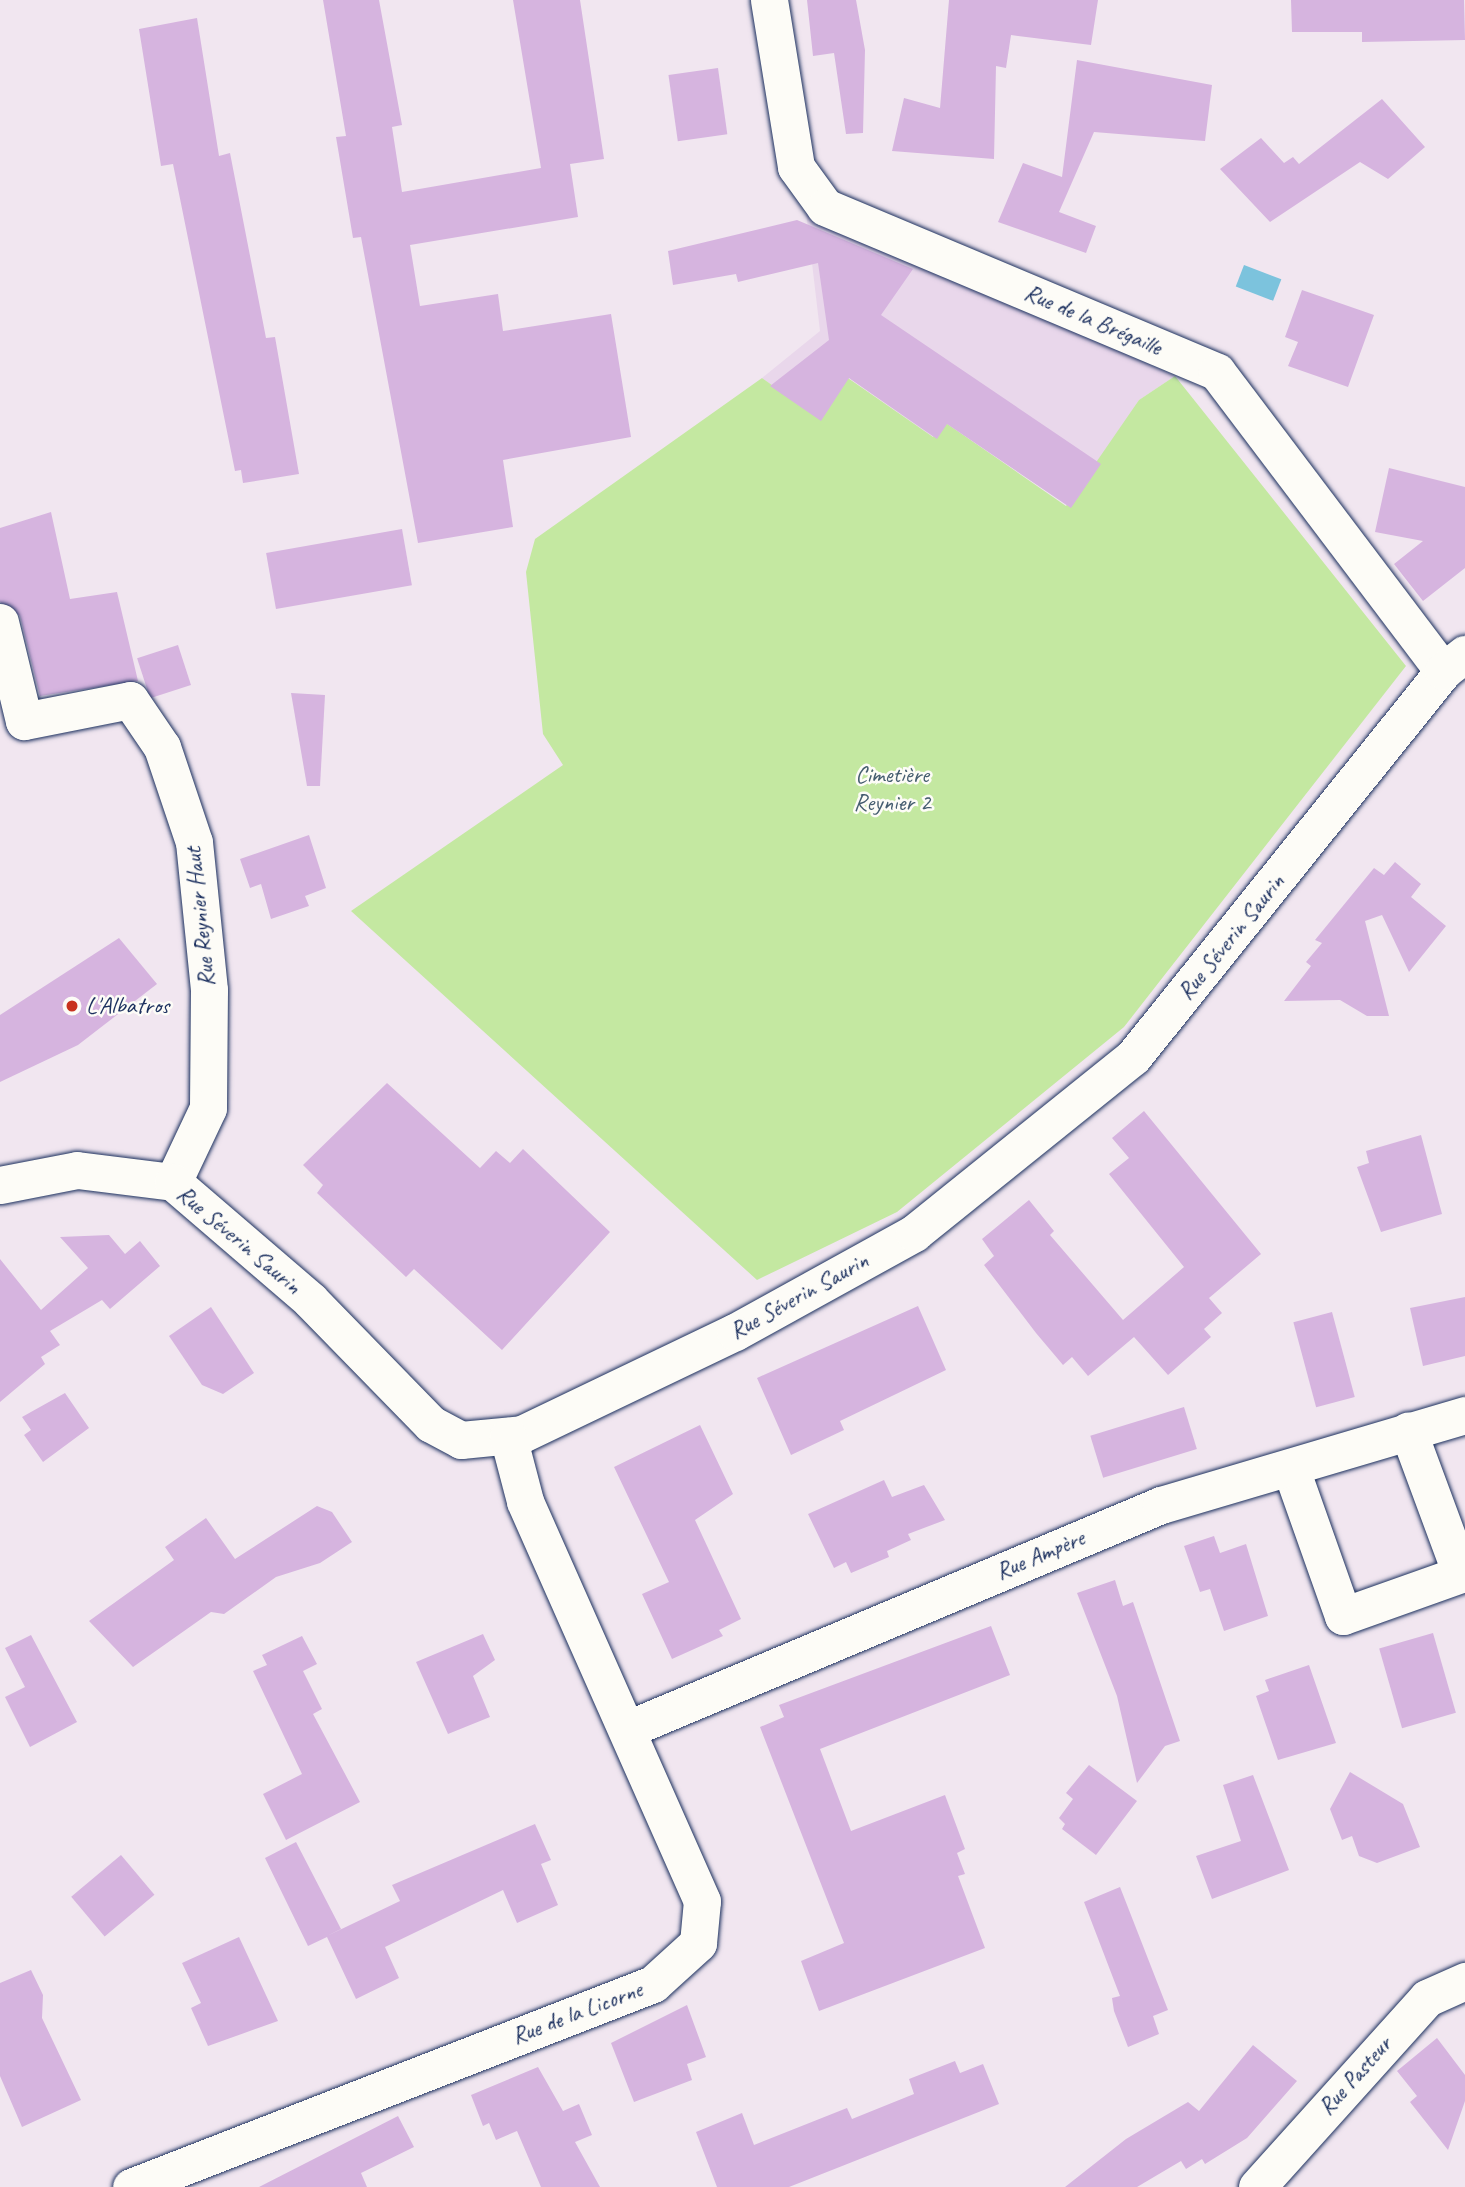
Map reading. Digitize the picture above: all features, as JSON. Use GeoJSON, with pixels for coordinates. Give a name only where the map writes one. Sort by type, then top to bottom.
{"type":"FeatureCollection","features":[{"type":"Feature","properties":{"kind":"street","name":"Rue de la Brégaille"},"geometry":{"type":"LineString","coordinates":[[769,0],[796,167],[825,206],[1217,372],[1454,663]]}},
{"type":"Feature","properties":{"kind":"street","name":"Rue Reynier Haut"},"geometry":{"type":"LineString","coordinates":[[0,622],[24,721],[130,700],[162,747],[194,842],[209,990],[208,1108],[173,1182]]}},
{"type":"Feature","properties":{"kind":"street","name":"Rue Séverin Saurin"},"geometry":{"type":"LineString","coordinates":[[0,1185],[77,1170],[173,1182],[310,1300],[431,1424],[461,1440],[508,1436],[735,1332],[914,1233],[1133,1057],[1454,663]]}},
{"type":"Feature","properties":{"kind":"street","name":"Rue Ampère"},"geometry":{"type":"LineString","coordinates":[[628,1729],[1161,1505],[1291,1469],[1465,1415]]}},
{"type":"Feature","properties":{"kind":"street"},"geometry":{"type":"LineString","coordinates":[[1291,1469],[1343,1616],[1461,1574],[1408,1431]]}},
{"type":"Feature","properties":{"kind":"street","name":"Rue de la Licorne"},"geometry":{"type":"LineString","coordinates":[[131,2187],[653,1984],[698,1944],[702,1901],[525,1501],[508,1436]]}},
{"type":"Feature","properties":{"kind":"street","name":"Rue Pasteur"},"geometry":{"type":"LineString","coordinates":[[1257,2187],[1427,1998],[1465,1981]]}},
{"type":"Feature","properties":{"kind":"shaded area"},"geometry":{"type":"Polygon","coordinates":[[[806,212],[1175,376],[1139,400],[1071,508],[944,421],[933,437],[849,378],[821,421],[762,378],[820,331],[806,212]]]}},
{"type":"Feature","properties":{"kind":"green space","name":"Cimetière Reynier 2"},"geometry":{"type":"Polygon","coordinates":[[[845,376],[933,437],[943,421],[1066,506],[1139,400],[1175,376],[1406,666],[1124,1027],[897,1212],[757,1280],[351,911],[563,765],[543,734],[526,572],[535,539],[762,378],[817,417],[845,376]]]}},
{"type":"Feature","properties":{"kind":"water"},"geometry":{"type":"Polygon","coordinates":[[[1244,265],[1281,279],[1273,301],[1236,286],[1244,265]]]}},
{"type":"Feature","properties":{"kind":"building"},"geometry":{"type":"Polygon","coordinates":[[[323,0],[379,0],[402,125],[392,127],[402,192],[541,168],[513,0],[580,0],[604,159],[570,164],[578,217],[410,245],[420,306],[498,294],[503,331],[611,314],[631,437],[503,460],[513,527],[418,543],[361,237],[353,238],[336,137],[346,136],[323,0]]]}},
{"type":"Feature","properties":{"kind":"building"},"geometry":{"type":"Polygon","coordinates":[[[807,0],[856,0],[865,50],[863,133],[846,134],[834,53],[813,56],[807,0]]]}},
{"type":"Feature","properties":{"kind":"building"},"geometry":{"type":"Polygon","coordinates":[[[949,0],[1098,0],[1091,45],[1011,35],[1006,68],[996,66],[994,159],[892,151],[904,98],[940,108],[949,0]]]}},
{"type":"Feature","properties":{"kind":"building"},"geometry":{"type":"Polygon","coordinates":[[[1291,0],[1464,0],[1465,40],[1362,42],[1362,32],[1292,32],[1291,0]]]}},
{"type":"Feature","properties":{"kind":"building"},"geometry":{"type":"Polygon","coordinates":[[[197,18],[219,156],[230,153],[266,338],[275,337],[299,474],[243,483],[241,470],[235,471],[173,164],[161,166],[139,29],[197,18]]]}},
{"type":"Feature","properties":{"kind":"building"},"geometry":{"type":"Polygon","coordinates":[[[1077,60],[1212,85],[1205,141],[1094,132],[1059,212],[1096,226],[1086,253],[998,222],[1023,163],[1062,177],[1077,60]]]}},
{"type":"Feature","properties":{"kind":"building"},"geometry":{"type":"Polygon","coordinates":[[[718,68],[727,134],[678,141],[668,75],[718,68]]]}},
{"type":"Feature","properties":{"kind":"building"},"geometry":{"type":"Polygon","coordinates":[[[1382,99],[1425,147],[1388,179],[1360,162],[1270,222],[1220,169],[1261,138],[1284,163],[1293,157],[1299,164],[1382,99]]]}},
{"type":"Feature","properties":{"kind":"building"},"geometry":{"type":"Polygon","coordinates":[[[797,220],[913,269],[881,315],[1101,464],[1071,508],[947,424],[937,439],[849,378],[821,421],[770,386],[829,340],[818,263],[738,282],[736,274],[673,285],[668,251],[797,220]]]}},
{"type":"Feature","properties":{"kind":"building"},"geometry":{"type":"Polygon","coordinates":[[[1302,290],[1374,315],[1348,387],[1288,366],[1298,342],[1285,337],[1302,290]]]}},
{"type":"Feature","properties":{"kind":"building"},"geometry":{"type":"Polygon","coordinates":[[[1389,468],[1465,487],[1465,568],[1423,601],[1394,564],[1423,541],[1375,532],[1389,468]]]}},
{"type":"Feature","properties":{"kind":"building"},"geometry":{"type":"Polygon","coordinates":[[[51,512],[70,599],[117,592],[138,681],[40,696],[20,616],[0,602],[0,528],[51,512]]]}},
{"type":"Feature","properties":{"kind":"building"},"geometry":{"type":"Polygon","coordinates":[[[402,529],[412,585],[276,609],[266,553],[402,529]]]}},
{"type":"Feature","properties":{"kind":"building"},"geometry":{"type":"Polygon","coordinates":[[[178,645],[191,685],[150,698],[137,658],[178,645]]]}},
{"type":"Feature","properties":{"kind":"building"},"geometry":{"type":"Polygon","coordinates":[[[291,693],[325,695],[320,786],[307,786],[291,693]]]}},
{"type":"Feature","properties":{"kind":"building"},"geometry":{"type":"Polygon","coordinates":[[[309,835],[326,888],[305,896],[309,906],[271,919],[261,884],[250,888],[240,859],[309,835]]]}},
{"type":"Feature","properties":{"kind":"building"},"geometry":{"type":"Polygon","coordinates":[[[1395,862],[1421,884],[1411,897],[1446,926],[1409,972],[1382,915],[1365,921],[1389,1016],[1367,1016],[1340,1000],[1284,1001],[1311,966],[1306,962],[1322,943],[1315,940],[1374,868],[1384,875],[1395,862]]]}},
{"type":"Feature","properties":{"kind":"building","name":"L'Albatros"},"geometry":{"type":"Polygon","coordinates":[[[119,938],[157,984],[78,1045],[0,1082],[0,1015],[119,938]]]}},
{"type":"Feature","properties":{"kind":"building"},"geometry":{"type":"Polygon","coordinates":[[[387,1083],[480,1168],[496,1151],[510,1163],[523,1149],[610,1232],[502,1350],[414,1269],[406,1277],[317,1193],[323,1185],[303,1165],[387,1083]]]}},
{"type":"Feature","properties":{"kind":"building"},"geometry":{"type":"Polygon","coordinates":[[[1144,1111],[1261,1254],[1209,1298],[1222,1313],[1204,1329],[1211,1337],[1168,1375],[1134,1337],[1088,1376],[1072,1357],[1063,1365],[1036,1333],[984,1265],[994,1256],[982,1239],[1029,1200],[1054,1231],[1050,1235],[1123,1320],[1184,1267],[1109,1174],[1129,1158],[1112,1138],[1144,1111]]]}},
{"type":"Feature","properties":{"kind":"building"},"geometry":{"type":"Polygon","coordinates":[[[1421,1135],[1442,1214],[1381,1232],[1357,1167],[1369,1163],[1366,1151],[1421,1135]]]}},
{"type":"Feature","properties":{"kind":"building"},"geometry":{"type":"Polygon","coordinates":[[[109,1235],[125,1254],[140,1241],[160,1266],[110,1309],[102,1300],[50,1331],[60,1345],[41,1357],[45,1364],[0,1402],[0,1259],[41,1310],[88,1268],[60,1237],[109,1235]]]}},
{"type":"Feature","properties":{"kind":"building"},"geometry":{"type":"Polygon","coordinates":[[[1465,1297],[1465,1356],[1423,1366],[1410,1308],[1465,1297]]]}},
{"type":"Feature","properties":{"kind":"building"},"geometry":{"type":"Polygon","coordinates":[[[918,1306],[946,1370],[840,1421],[844,1430],[791,1455],[757,1378],[918,1306]]]}},
{"type":"Feature","properties":{"kind":"building"},"geometry":{"type":"Polygon","coordinates":[[[211,1307],[254,1373],[223,1394],[202,1385],[169,1336],[211,1307]]]}},
{"type":"Feature","properties":{"kind":"building"},"geometry":{"type":"Polygon","coordinates":[[[1332,1312],[1355,1397],[1316,1407],[1293,1322],[1332,1312]]]}},
{"type":"Feature","properties":{"kind":"building"},"geometry":{"type":"Polygon","coordinates":[[[65,1393],[89,1428],[43,1462],[24,1435],[31,1430],[22,1417],[65,1393]]]}},
{"type":"Feature","properties":{"kind":"building"},"geometry":{"type":"Polygon","coordinates":[[[1184,1407],[1197,1449],[1103,1478],[1090,1436],[1184,1407]]]}},
{"type":"Feature","properties":{"kind":"building"},"geometry":{"type":"Polygon","coordinates":[[[700,1425],[733,1494],[695,1520],[741,1619],[719,1630],[723,1636],[672,1659],[642,1594],[669,1582],[614,1467],[700,1425]]]}},
{"type":"Feature","properties":{"kind":"building"},"geometry":{"type":"Polygon","coordinates":[[[884,1480],[892,1497],[924,1485],[945,1520],[908,1534],[911,1540],[887,1551],[889,1557],[851,1573],[846,1562],[834,1568],[808,1514],[884,1480]]]}},
{"type":"Feature","properties":{"kind":"building"},"geometry":{"type":"Polygon","coordinates":[[[317,1506],[332,1512],[352,1542],[320,1563],[276,1577],[224,1614],[211,1612],[133,1667],[89,1621],[174,1560],[165,1547],[206,1518],[235,1559],[317,1506]]]}},
{"type":"Feature","properties":{"kind":"building"},"geometry":{"type":"Polygon","coordinates":[[[1214,1536],[1220,1553],[1246,1544],[1268,1616],[1224,1631],[1210,1589],[1200,1592],[1184,1546],[1214,1536]]]}},
{"type":"Feature","properties":{"kind":"building"},"geometry":{"type":"Polygon","coordinates":[[[1115,1580],[1123,1606],[1133,1602],[1180,1741],[1165,1746],[1137,1783],[1117,1696],[1077,1593],[1115,1580]]]}},
{"type":"Feature","properties":{"kind":"building"},"geometry":{"type":"Polygon","coordinates":[[[991,1626],[1010,1675],[820,1749],[851,1831],[945,1795],[965,1849],[957,1853],[965,1874],[958,1876],[985,1948],[819,2011],[801,1961],[844,1943],[760,1727],[784,1717],[779,1705],[991,1626]]]}},
{"type":"Feature","properties":{"kind":"building"},"geometry":{"type":"Polygon","coordinates":[[[1433,1633],[1456,1713],[1402,1728],[1379,1648],[1433,1633]]]}},
{"type":"Feature","properties":{"kind":"building"},"geometry":{"type":"Polygon","coordinates":[[[483,1634],[495,1660],[473,1676],[490,1717],[448,1734],[416,1662],[483,1634]]]}},
{"type":"Feature","properties":{"kind":"building"},"geometry":{"type":"Polygon","coordinates":[[[31,1635],[77,1722],[30,1747],[5,1697],[25,1687],[5,1648],[31,1635]]]}},
{"type":"Feature","properties":{"kind":"building"},"geometry":{"type":"Polygon","coordinates":[[[302,1636],[317,1664],[303,1671],[322,1709],[313,1714],[360,1802],[286,1840],[263,1794],[302,1774],[253,1671],[267,1665],[262,1655],[302,1636]]]}},
{"type":"Feature","properties":{"kind":"building"},"geometry":{"type":"Polygon","coordinates":[[[1309,1665],[1336,1743],[1278,1760],[1256,1696],[1269,1691],[1265,1680],[1309,1665]]]}},
{"type":"Feature","properties":{"kind":"building"},"geometry":{"type":"Polygon","coordinates":[[[1089,1765],[1137,1801],[1096,1855],[1062,1829],[1065,1824],[1059,1818],[1073,1799],[1066,1793],[1089,1765]]]}},
{"type":"Feature","properties":{"kind":"building"},"geometry":{"type":"Polygon","coordinates":[[[1350,1772],[1403,1804],[1420,1847],[1377,1863],[1359,1856],[1352,1836],[1342,1840],[1330,1809],[1350,1772]]]}},
{"type":"Feature","properties":{"kind":"building"},"geometry":{"type":"Polygon","coordinates":[[[1253,1775],[1289,1870],[1212,1899],[1196,1856],[1241,1841],[1223,1785],[1253,1775]]]}},
{"type":"Feature","properties":{"kind":"building"},"geometry":{"type":"Polygon","coordinates":[[[535,1824],[551,1860],[541,1864],[558,1905],[517,1923],[503,1890],[385,1947],[399,1978],[356,1999],[327,1937],[308,1946],[265,1858],[296,1842],[341,1929],[327,1936],[400,1901],[392,1885],[535,1824]]]}},
{"type":"Feature","properties":{"kind":"building"},"geometry":{"type":"Polygon","coordinates":[[[121,1855],[154,1895],[105,1937],[71,1897],[121,1855]]]}},
{"type":"Feature","properties":{"kind":"building"},"geometry":{"type":"Polygon","coordinates":[[[1120,1887],[1168,2010],[1153,2016],[1159,2034],[1128,2047],[1114,2011],[1112,1998],[1120,1996],[1084,1902],[1120,1887]]]}},
{"type":"Feature","properties":{"kind":"building"},"geometry":{"type":"Polygon","coordinates":[[[239,1937],[278,2021],[208,2046],[191,2008],[201,2003],[182,1963],[239,1937]]]}},
{"type":"Feature","properties":{"kind":"building"},"geometry":{"type":"Polygon","coordinates":[[[31,1970],[43,1995],[42,2018],[81,2100],[22,2127],[0,2076],[0,1983],[31,1970]]]}},
{"type":"Feature","properties":{"kind":"building"},"geometry":{"type":"Polygon","coordinates":[[[687,2005],[706,2057],[687,2064],[692,2080],[634,2102],[611,2043],[687,2005]]]}},
{"type":"Feature","properties":{"kind":"building"},"geometry":{"type":"Polygon","coordinates":[[[1437,2038],[1465,2075],[1465,2101],[1448,2150],[1410,2102],[1417,2096],[1397,2071],[1437,2038]]]}},
{"type":"Feature","properties":{"kind":"building"},"geometry":{"type":"Polygon","coordinates":[[[1253,2045],[1297,2081],[1247,2138],[1205,2164],[1202,2159],[1186,2169],[1181,2161],[1137,2187],[1065,2187],[1126,2139],[1188,2102],[1199,2111],[1253,2045]]]}},
{"type":"Feature","properties":{"kind":"building"},"geometry":{"type":"Polygon","coordinates":[[[955,2061],[960,2073],[983,2064],[999,2104],[789,2187],[717,2187],[696,2132],[742,2113],[754,2145],[847,2108],[852,2119],[914,2094],[909,2079],[955,2061]]]}},
{"type":"Feature","properties":{"kind":"building"},"geometry":{"type":"Polygon","coordinates":[[[538,2067],[563,2111],[579,2104],[592,2135],[575,2142],[600,2187],[541,2187],[517,2131],[496,2140],[489,2123],[483,2126],[471,2095],[538,2067]]]}},
{"type":"Feature","properties":{"kind":"building"},"geometry":{"type":"Polygon","coordinates":[[[398,2116],[414,2147],[361,2173],[367,2187],[259,2187],[398,2116]]]}},
{"type":"Feature","properties":{"kind":"place","name":"L'Albatros"},"geometry":{"type":"Point","coordinates":[72,1006]}}]}
